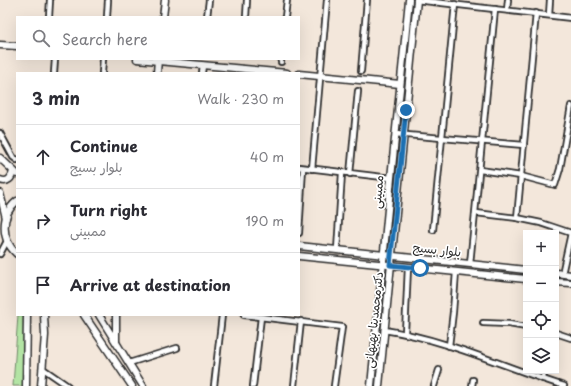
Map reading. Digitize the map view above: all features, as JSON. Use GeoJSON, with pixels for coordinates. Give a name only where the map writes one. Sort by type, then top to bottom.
{"type":"FeatureCollection","features":[{"type":"Feature","properties":{"kind":"street"},"geometry":{"type":"LineString","coordinates":[[49,16],[50,0]]}},
{"type":"Feature","properties":{"kind":"street"},"geometry":{"type":"LineString","coordinates":[[107,16],[108,0]]}},
{"type":"Feature","properties":{"kind":"street"},"geometry":{"type":"LineString","coordinates":[[163,16],[165,0]]}},
{"type":"Feature","properties":{"kind":"street"},"geometry":{"type":"LineString","coordinates":[[207,16],[209,0]]}},
{"type":"Feature","properties":{"kind":"street"},"geometry":{"type":"LineString","coordinates":[[246,16],[248,0]]}},
{"type":"Feature","properties":{"kind":"street"},"geometry":{"type":"LineString","coordinates":[[285,16],[287,0]]}},
{"type":"Feature","properties":{"kind":"street"},"geometry":{"type":"LineString","coordinates":[[312,169],[327,0]]}},
{"type":"Feature","properties":{"kind":"street"},"geometry":{"type":"LineString","coordinates":[[361,72],[367,0]]}},
{"type":"Feature","properties":{"kind":"street","name":"ممبینی"},"geometry":{"type":"LineString","coordinates":[[372,386],[382,264],[409,0]]}},
{"type":"Feature","properties":{"kind":"street"},"geometry":{"type":"LineString","coordinates":[[417,0],[571,18]]}},
{"type":"Feature","properties":{"kind":"street","name":"ممبینی"},"geometry":{"type":"LineString","coordinates":[[391,256],[417,0]]}},
{"type":"Feature","properties":{"kind":"street"},"geometry":{"type":"LineString","coordinates":[[507,10],[508,0]]}},
{"type":"Feature","properties":{"kind":"street"},"geometry":{"type":"LineString","coordinates":[[549,15],[550,0]]}},
{"type":"Feature","properties":{"kind":"street"},"geometry":{"type":"LineString","coordinates":[[433,230],[455,4]]}},
{"type":"Feature","properties":{"kind":"street"},"geometry":{"type":"LineString","coordinates":[[470,264],[495,9]]}},
{"type":"Feature","properties":{"kind":"street"},"geometry":{"type":"LineString","coordinates":[[517,218],[536,13]]}},
{"type":"Feature","properties":{"kind":"street"},"geometry":{"type":"LineString","coordinates":[[0,45],[16,46]]}},
{"type":"Feature","properties":{"kind":"street"},"geometry":{"type":"LineString","coordinates":[[54,72],[56,60]]}},
{"type":"Feature","properties":{"kind":"street"},"geometry":{"type":"LineString","coordinates":[[102,72],[103,60]]}},
{"type":"Feature","properties":{"kind":"street"},"geometry":{"type":"LineString","coordinates":[[157,72],[158,60],[240,71],[263,72]]}},
{"type":"Feature","properties":{"kind":"street"},"geometry":{"type":"LineString","coordinates":[[202,72],[203,65]]}},
{"type":"Feature","properties":{"kind":"street"},"geometry":{"type":"LineString","coordinates":[[300,74],[400,84]]}},
{"type":"Feature","properties":{"kind":"street"},"geometry":{"type":"LineString","coordinates":[[350,174],[358,91]]}},
{"type":"Feature","properties":{"kind":"street"},"geometry":{"type":"LineString","coordinates":[[480,170],[521,176],[555,185],[560,169],[571,106]]}},
{"type":"Feature","properties":{"kind":"street"},"geometry":{"type":"LineString","coordinates":[[0,133],[13,157],[16,159]]}},
{"type":"Feature","properties":{"kind":"street"},"geometry":{"type":"LineString","coordinates":[[395,134],[524,145]]}},
{"type":"Feature","properties":{"kind":"street"},"geometry":{"type":"LineString","coordinates":[[0,158],[15,172],[9,180],[0,180]]}},
{"type":"Feature","properties":{"kind":"street"},"geometry":{"type":"LineString","coordinates":[[300,200],[301,168],[391,178]]}},
{"type":"Feature","properties":{"kind":"street"},"geometry":{"type":"LineString","coordinates":[[337,250],[342,173]]}},
{"type":"Feature","properties":{"kind":"street"},"geometry":{"type":"LineString","coordinates":[[0,193],[6,218]]}},
{"type":"Feature","properties":{"kind":"street"},"geometry":{"type":"LineString","coordinates":[[16,202],[9,210],[2,234],[16,253]]}},
{"type":"Feature","properties":{"kind":"street"},"geometry":{"type":"LineString","coordinates":[[476,212],[541,223],[571,233],[559,274],[571,275]]}},
{"type":"Feature","properties":{"kind":"street"},"geometry":{"type":"LineString","coordinates":[[0,254],[7,241]]}},
{"type":"Feature","properties":{"kind":"street","name":"بلوار بسیج"},"geometry":{"type":"LineString","coordinates":[[300,246],[523,270]]}},
{"type":"Feature","properties":{"kind":"street","name":"بلوار بسیج"},"geometry":{"type":"LineString","coordinates":[[300,256],[523,279]]}},
{"type":"Feature","properties":{"kind":"street","name":"دکترمحمدبنا بهبهانی"},"geometry":{"type":"LineString","coordinates":[[378,386],[391,256]]}},
{"type":"Feature","properties":{"kind":"street"},"geometry":{"type":"LineString","coordinates":[[405,333],[408,267]]}},
{"type":"Feature","properties":{"kind":"street"},"geometry":{"type":"LineString","coordinates":[[449,346],[456,272]]}},
{"type":"Feature","properties":{"kind":"street"},"geometry":{"type":"LineString","coordinates":[[559,282],[571,283]]}},
{"type":"Feature","properties":{"kind":"street"},"geometry":{"type":"LineString","coordinates":[[26,386],[27,316]]}},
{"type":"Feature","properties":{"kind":"street"},"geometry":{"type":"LineString","coordinates":[[41,386],[45,335],[44,316]]}},
{"type":"Feature","properties":{"kind":"street"},"geometry":{"type":"LineString","coordinates":[[85,316],[132,386]]}},
{"type":"Feature","properties":{"kind":"street"},"geometry":{"type":"LineString","coordinates":[[100,316],[143,386]]}},
{"type":"Feature","properties":{"kind":"street"},"geometry":{"type":"LineString","coordinates":[[116,316],[116,343]]}},
{"type":"Feature","properties":{"kind":"street"},"geometry":{"type":"LineString","coordinates":[[214,386],[222,316]]}},
{"type":"Feature","properties":{"kind":"street"},"geometry":{"type":"LineString","coordinates":[[252,316],[342,327],[334,386]]}},
{"type":"Feature","properties":{"kind":"street"},"geometry":{"type":"LineString","coordinates":[[253,386],[261,317]]}},
{"type":"Feature","properties":{"kind":"street"},"geometry":{"type":"LineString","coordinates":[[294,386],[301,321]]}},
{"type":"Feature","properties":{"kind":"street"},"geometry":{"type":"LineString","coordinates":[[483,323],[510,324],[523,326]]}},
{"type":"Feature","properties":{"kind":"street"},"geometry":{"type":"LineString","coordinates":[[384,330],[405,333],[449,346],[564,386]]}},
{"type":"Feature","properties":{"kind":"street"},"geometry":{"type":"LineString","coordinates":[[559,334],[571,338]]}},
{"type":"Feature","properties":{"kind":"street"},"geometry":{"type":"LineString","coordinates":[[129,363],[177,348]]}},
{"type":"Feature","properties":{"kind":"street"},"geometry":{"type":"LineString","coordinates":[[42,368],[68,386]]}},
{"type":"Feature","properties":{"kind":"street"},"geometry":{"type":"LineString","coordinates":[[434,386],[439,370]]}},
{"type":"Feature","properties":{"kind":"street"},"geometry":{"type":"LineString","coordinates":[[543,379],[544,374]]}},
{"type":"Feature","properties":{"kind":"street"},"geometry":{"type":"LineString","coordinates":[[472,386],[474,380]]}},
{"type":"Feature","properties":{"kind":"green space"},"geometry":{"type":"Polygon","coordinates":[[[18,316],[25,316],[23,386],[13,386],[18,316]]]}},
{"type":"Feature","properties":{"kind":"route"},"geometry":{"type":"LineString","coordinates":[[406,110],[390,265],[420,268]]}}]}
